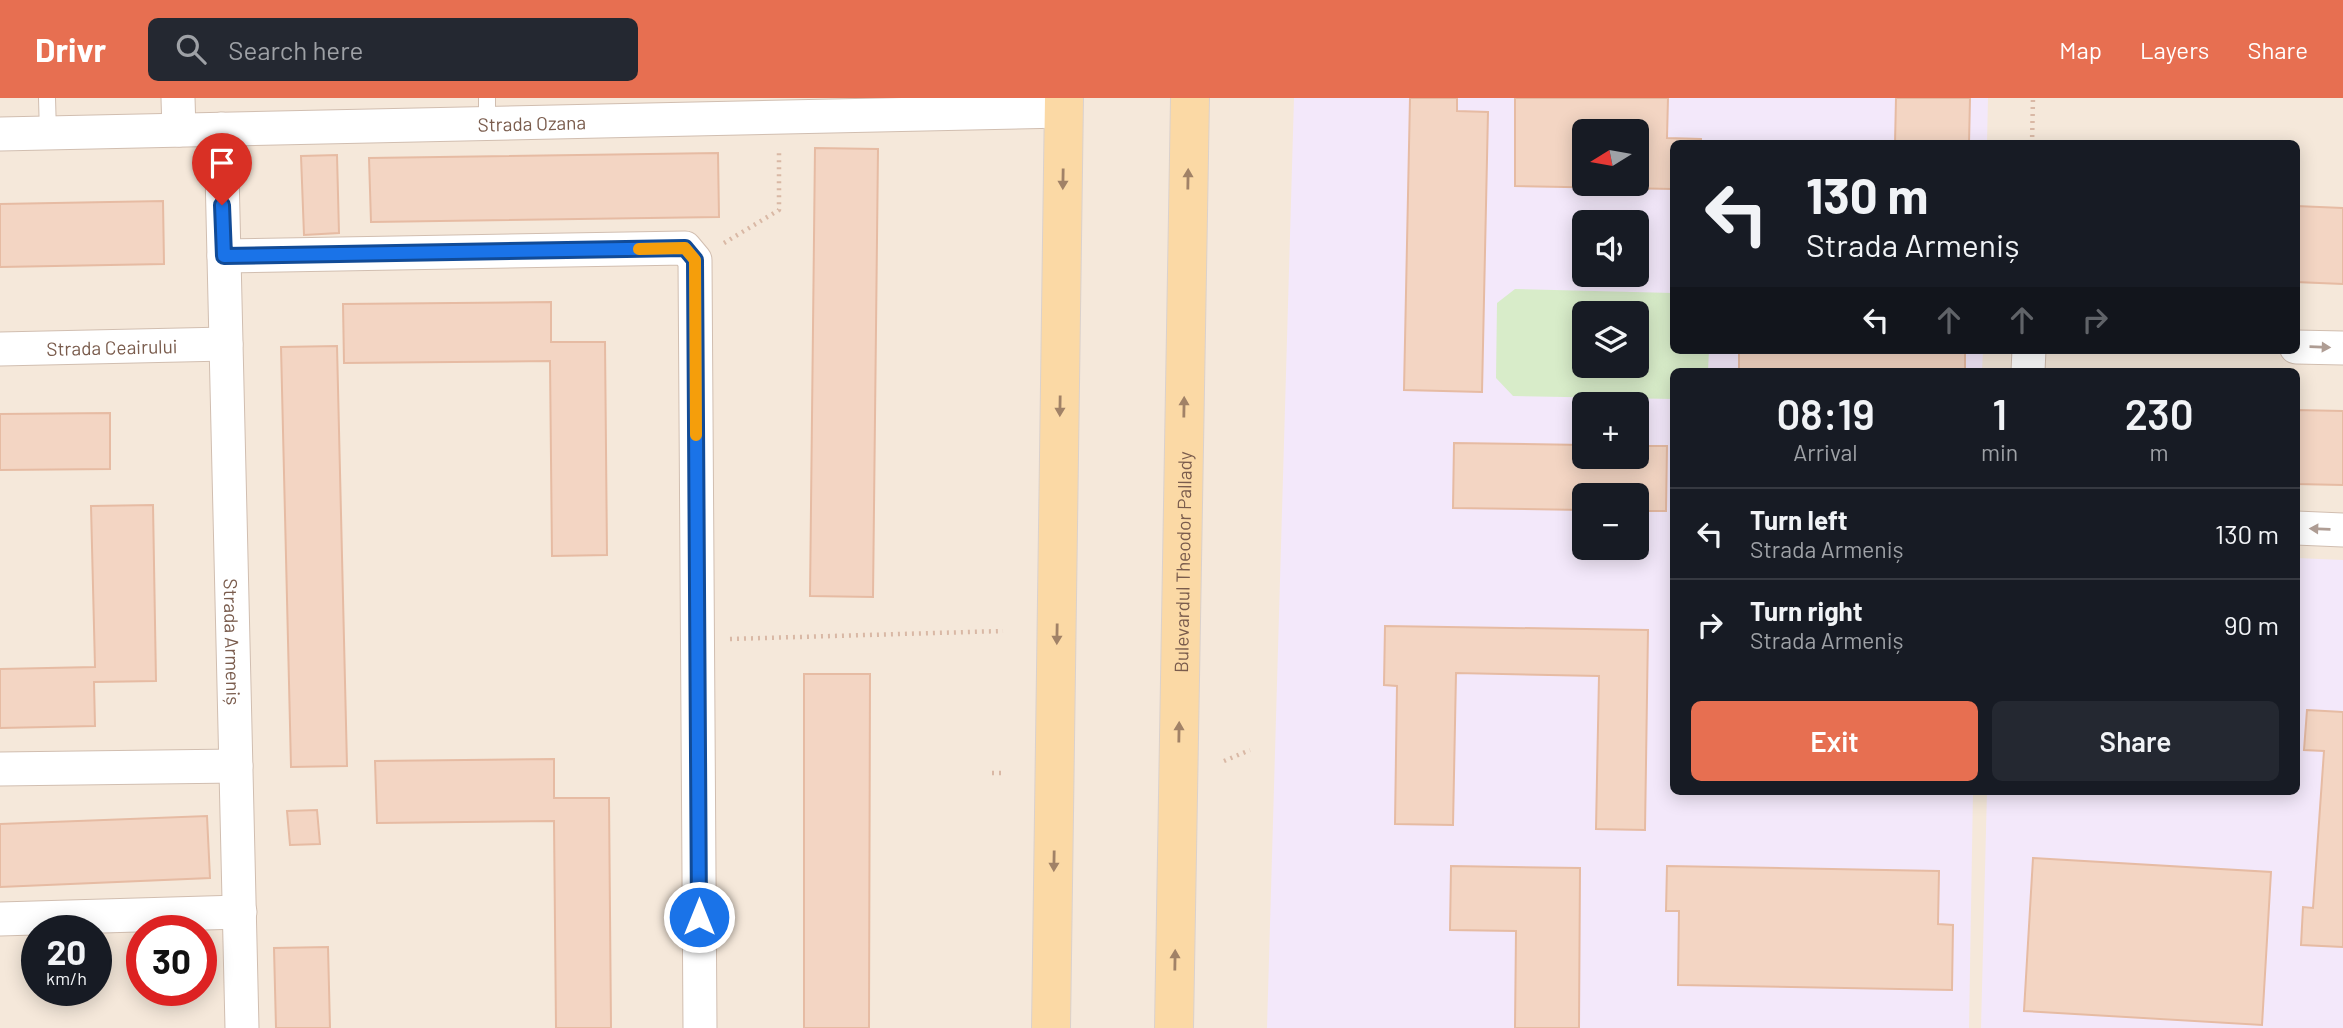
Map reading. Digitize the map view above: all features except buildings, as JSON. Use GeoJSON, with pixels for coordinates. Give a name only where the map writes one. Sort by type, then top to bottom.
{"type":"FeatureCollection","features":[{"type":"Feature","properties":{"kind":"main road","name":"Bulevardul Theodor Pallady"},"geometry":{"type":"LineString","coordinates":[[1174,1028],[1189,98]]}},
{"type":"Feature","properties":{"kind":"main road"},"geometry":{"type":"LineString","coordinates":[[1051,1028],[1064,104]]}},
{"type":"Feature","properties":{"kind":"street","name":"Strada Ozana"},"geometry":{"type":"LineString","coordinates":[[0,134],[48,133],[179,114],[221,129],[487,111],[779,117],[1064,104]]}},
{"type":"Feature","properties":{"kind":"street","name":"Strada Armeniș"},"geometry":{"type":"LineString","coordinates":[[221,129],[242,1028]]}},
{"type":"Feature","properties":{"kind":"street"},"geometry":{"type":"LineString","coordinates":[[224,256],[685,248],[695,260],[700,1028]]}},
{"type":"Feature","properties":{"kind":"street","name":"Strada Ceairului"},"geometry":{"type":"LineString","coordinates":[[0,349],[226,344]]}},
{"type":"Feature","properties":{"kind":"street"},"geometry":{"type":"LineString","coordinates":[[2300,347],[2343,348]]}},
{"type":"Feature","properties":{"kind":"street"},"geometry":{"type":"LineString","coordinates":[[2300,528],[2343,530]]}},
{"type":"Feature","properties":{"kind":"street"},"geometry":{"type":"LineString","coordinates":[[0,769],[236,766]]}},
{"type":"Feature","properties":{"kind":"street"},"geometry":{"type":"LineString","coordinates":[[0,919],[240,912]]}},
{"type":"Feature","properties":{"kind":"lane"},"geometry":{"type":"LineString","coordinates":[[47,98],[48,133]]}},
{"type":"Feature","properties":{"kind":"path"},"geometry":{"type":"LineString","coordinates":[[2032,140],[2033,98]]}},
{"type":"Feature","properties":{"kind":"path"},"geometry":{"type":"LineString","coordinates":[[695,260],[779,210],[779,117]]}},
{"type":"Feature","properties":{"kind":"path"},"geometry":{"type":"LineString","coordinates":[[698,640],[1003,631]]}},
{"type":"Feature","properties":{"kind":"path"},"geometry":{"type":"LineString","coordinates":[[1224,761],[1250,750]]}},
{"type":"Feature","properties":{"kind":"path"},"geometry":{"type":"LineString","coordinates":[[992,773],[1003,773]]}},
{"type":"Feature","properties":{"kind":"shaded area"},"geometry":{"type":"Polygon","coordinates":[[[0,98],[2343,98],[2343,1028],[0,1028],[0,98]]]}},
{"type":"Feature","properties":{"kind":"shaded area"},"geometry":{"type":"Polygon","coordinates":[[[1294,98],[1988,98],[1987,140],[1670,140],[1670,354],[1983,354],[1982,368],[1670,368],[1670,795],[1973,795],[1969,1028],[1267,1028],[1294,98]]]}},
{"type":"Feature","properties":{"kind":"shaded area"},"geometry":{"type":"Polygon","coordinates":[[[2300,558],[2343,560],[2343,1028],[1981,1028],[1987,795],[2300,795],[2300,558]]]}},
{"type":"Feature","properties":{"kind":"green space"},"geometry":{"type":"Polygon","coordinates":[[[1515,289],[1670,293],[1670,354],[1709,354],[1708,368],[1670,368],[1670,399],[1649,399],[1649,392],[1572,392],[1572,397],[1513,396],[1496,378],[1497,303],[1515,289]]]}},
{"type":"Feature","properties":{"kind":"slow traffic"},"geometry":{"type":"LineString","coordinates":[[639,249],[685,248],[695,260],[696,435]]}},
{"type":"Feature","properties":{"kind":"route"},"geometry":{"type":"LineString","coordinates":[[222,205],[224,256],[685,248],[695,260],[699,917]]}}]}
